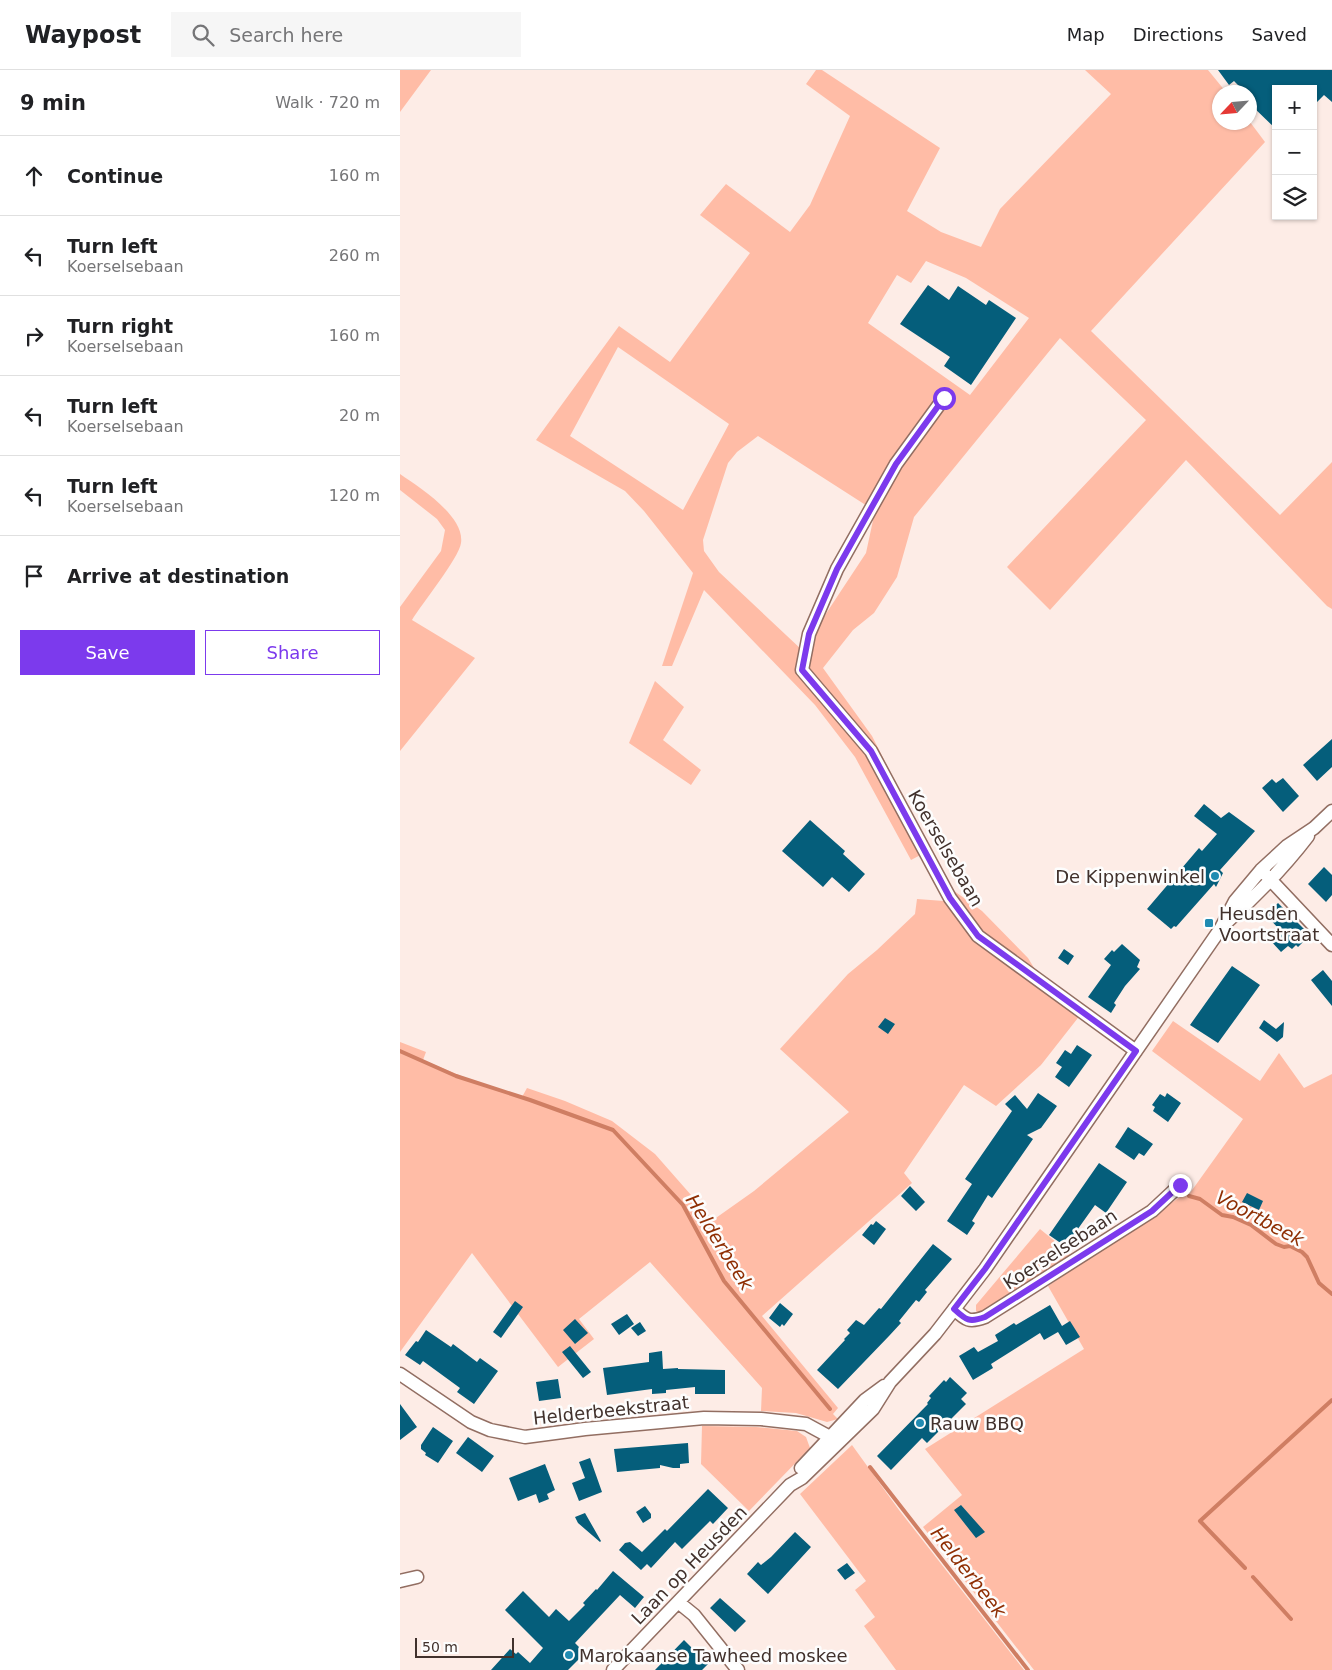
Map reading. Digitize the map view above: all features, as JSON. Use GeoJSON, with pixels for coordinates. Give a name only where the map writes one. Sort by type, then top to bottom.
{"type":"FeatureCollection","features":[{"type":"Feature","properties":{"kind":"street","name":"Koerselsebaan"},"geometry":{"type":"LineString","coordinates":[[944,398],[896,464],[837,569],[809,634],[802,670],[871,751],[950,898],[978,936],[1136,1051]]}},
{"type":"Feature","properties":{"kind":"street","name":"Koerselsebaan"},"geometry":{"type":"LineString","coordinates":[[833,1440],[865,1400],[890,1382],[935,1334],[985,1269],[1221,928],[1235,901],[1266,875],[1288,846],[1314,828],[1332,811]]}},
{"type":"Feature","properties":{"kind":"street"},"geometry":{"type":"LineString","coordinates":[[1266,875],[1332,945]]}},
{"type":"Feature","properties":{"kind":"street","name":"Koerselsebaan"},"geometry":{"type":"LineString","coordinates":[[954,1309],[968,1320],[975,1321],[985,1317],[1152,1211],[1180,1185]]}},
{"type":"Feature","properties":{"kind":"street","name":"Helderbeekstraat"},"geometry":{"type":"LineString","coordinates":[[400,1374],[471,1422],[490,1430],[525,1437],[585,1429],[704,1418],[761,1419],[806,1424],[833,1440]]}},
{"type":"Feature","properties":{"kind":"street","name":"Laan op Heusden"},"geometry":{"type":"LineString","coordinates":[[613,1670],[790,1485],[798,1471],[833,1440]]}},
{"type":"Feature","properties":{"kind":"street"},"geometry":{"type":"LineString","coordinates":[[400,1582],[417,1577]]}},
{"type":"Feature","properties":{"kind":"street"},"geometry":{"type":"LineString","coordinates":[[678,1602],[694,1615],[738,1670]]}},
{"type":"Feature","properties":{"kind":"shaded area"},"geometry":{"type":"Polygon","coordinates":[[[400,70],[431,70],[400,112],[400,70]]]}},
{"type":"Feature","properties":{"kind":"shaded area"},"geometry":{"type":"Polygon","coordinates":[[[816,70],[822,70],[940,148],[907,211],[941,232],[981,247],[1000,209],[1111,94],[1085,70],[1208,70],[1220,85],[1212,85],[1212,130],[1256,130],[1265,142],[1091,331],[1280,515],[1332,462],[1332,609],[1186,460],[1050,610],[1007,567],[1146,420],[1060,338],[914,517],[897,577],[874,613],[853,630],[823,668],[872,736],[930,850],[911,860],[855,757],[815,705],[704,590],[672,666],[662,666],[693,573],[644,511],[625,491],[536,440],[619,326],[670,362],[750,253],[700,215],[726,184],[790,232],[810,205],[850,116],[806,84],[816,70]],[[926,261],[911,283],[897,275],[868,323],[970,395],[1029,318],[966,278],[926,261]],[[618,347],[570,436],[683,510],[729,424],[618,347]],[[758,436],[737,452],[728,463],[703,540],[704,551],[719,572],[802,650],[866,553],[875,511],[758,436]]]}},
{"type":"Feature","properties":{"kind":"shaded area"},"geometry":{"type":"Polygon","coordinates":[[[400,474],[429,494],[448,513],[456,523],[461,543],[454,559],[412,620],[475,658],[400,751],[400,607],[441,551],[445,530],[437,519],[400,490],[400,474]]]}},
{"type":"Feature","properties":{"kind":"shaded area"},"geometry":{"type":"Polygon","coordinates":[[[655,681],[684,707],[663,740],[701,770],[691,785],[629,743],[655,681]]]}},
{"type":"Feature","properties":{"kind":"shaded area"},"geometry":{"type":"Polygon","coordinates":[[[950,888],[982,911],[1028,958],[1039,976],[1081,1014],[1041,1065],[996,1106],[964,1085],[904,1173],[912,1183],[762,1316],[838,1408],[833,1414],[838,1419],[827,1422],[796,1413],[761,1411],[762,1388],[650,1262],[579,1319],[594,1339],[558,1367],[472,1253],[400,1352],[400,1042],[426,1052],[423,1060],[466,1078],[522,1097],[527,1088],[565,1101],[612,1121],[655,1154],[713,1220],[754,1191],[849,1112],[780,1049],[848,974],[915,914],[917,899],[957,902],[950,888]]]}},
{"type":"Feature","properties":{"kind":"shaded area"},"geometry":{"type":"Polygon","coordinates":[[[1173,1021],[1260,1081],[1279,1053],[1304,1088],[1332,1074],[1332,1670],[1034,1670],[923,1527],[962,1495],[925,1449],[1084,1349],[1048,1286],[1180,1197],[1190,1193],[1243,1119],[1152,1051],[1173,1021]]]}},
{"type":"Feature","properties":{"kind":"shaded area"},"geometry":{"type":"Polygon","coordinates":[[[1040,1229],[1073,1256],[985,1312],[978,1314],[976,1305],[1040,1229]]]}},
{"type":"Feature","properties":{"kind":"shaded area"},"geometry":{"type":"Polygon","coordinates":[[[702,1426],[756,1427],[797,1431],[806,1437],[810,1448],[749,1511],[701,1464],[702,1426]]]}},
{"type":"Feature","properties":{"kind":"shaded area"},"geometry":{"type":"Polygon","coordinates":[[[852,1445],[899,1510],[1024,1670],[896,1670],[864,1626],[875,1617],[855,1590],[866,1581],[800,1494],[852,1445]]]}},
{"type":"Feature","properties":{"kind":"building"},"geometry":{"type":"Polygon","coordinates":[[[1218,70],[1332,70],[1332,102],[1324,95],[1317,102],[1317,85],[1272,85],[1272,125],[1257,111],[1257,85],[1238,85],[1234,81],[1229,85],[1218,70]]]}},
{"type":"Feature","properties":{"kind":"building"},"geometry":{"type":"Polygon","coordinates":[[[928,285],[949,300],[958,286],[986,305],[989,300],[1016,318],[971,385],[944,366],[950,357],[900,324],[928,285]]]}},
{"type":"Feature","properties":{"kind":"building"},"geometry":{"type":"Polygon","coordinates":[[[1332,739],[1332,767],[1317,781],[1303,765],[1332,739]]]}},
{"type":"Feature","properties":{"kind":"building"},"geometry":{"type":"Polygon","coordinates":[[[1283,778],[1299,796],[1283,812],[1262,788],[1272,779],[1276,783],[1283,778]]]}},
{"type":"Feature","properties":{"kind":"building"},"geometry":{"type":"Polygon","coordinates":[[[1204,804],[1221,818],[1229,812],[1255,831],[1220,870],[1223,873],[1216,887],[1214,884],[1176,927],[1174,926],[1171,929],[1147,909],[1199,848],[1202,851],[1217,834],[1194,816],[1204,804]]]}},
{"type":"Feature","properties":{"kind":"building"},"geometry":{"type":"Polygon","coordinates":[[[810,820],[845,851],[843,854],[865,874],[849,892],[832,877],[823,887],[782,851],[810,820]]]}},
{"type":"Feature","properties":{"kind":"building"},"geometry":{"type":"Polygon","coordinates":[[[1324,867],[1332,875],[1332,895],[1326,902],[1308,884],[1324,867]]]}},
{"type":"Feature","properties":{"kind":"building"},"geometry":{"type":"Polygon","coordinates":[[[1278,903],[1310,935],[1298,947],[1296,945],[1292,949],[1288,946],[1281,952],[1270,940],[1275,935],[1273,932],[1278,928],[1266,915],[1278,903]]]}},
{"type":"Feature","properties":{"kind":"building"},"geometry":{"type":"Polygon","coordinates":[[[1122,944],[1140,960],[1137,967],[1140,969],[1125,986],[1114,1003],[1116,1005],[1111,1013],[1088,997],[1111,965],[1104,959],[1112,950],[1114,952],[1122,944]]]}},
{"type":"Feature","properties":{"kind":"building"},"geometry":{"type":"Polygon","coordinates":[[[1064,949],[1074,956],[1068,965],[1058,958],[1064,949]]]}},
{"type":"Feature","properties":{"kind":"building"},"geometry":{"type":"Polygon","coordinates":[[[1232,966],[1260,985],[1218,1043],[1190,1025],[1232,966]]]}},
{"type":"Feature","properties":{"kind":"building"},"geometry":{"type":"Polygon","coordinates":[[[1323,970],[1332,981],[1332,1006],[1311,980],[1323,970]]]}},
{"type":"Feature","properties":{"kind":"building"},"geometry":{"type":"Polygon","coordinates":[[[885,1018],[895,1024],[888,1034],[878,1027],[885,1018]]]}},
{"type":"Feature","properties":{"kind":"building"},"geometry":{"type":"Polygon","coordinates":[[[1264,1020],[1276,1029],[1284,1022],[1283,1037],[1277,1042],[1259,1028],[1264,1020]]]}},
{"type":"Feature","properties":{"kind":"building"},"geometry":{"type":"Polygon","coordinates":[[[1077,1045],[1092,1055],[1069,1087],[1055,1077],[1062,1067],[1056,1063],[1065,1050],[1071,1054],[1077,1045]]]}},
{"type":"Feature","properties":{"kind":"building"},"geometry":{"type":"Polygon","coordinates":[[[1038,1093],[1057,1106],[1041,1128],[1027,1135],[1033,1139],[992,1198],[988,1195],[972,1221],[975,1223],[967,1235],[947,1221],[972,1184],[965,1179],[1012,1111],[1005,1104],[1015,1095],[1027,1109],[1038,1093]]]}},
{"type":"Feature","properties":{"kind":"building"},"geometry":{"type":"Polygon","coordinates":[[[1167,1093],[1181,1103],[1168,1122],[1153,1111],[1155,1107],[1152,1105],[1160,1094],[1165,1097],[1167,1093]]]}},
{"type":"Feature","properties":{"kind":"building"},"geometry":{"type":"Polygon","coordinates":[[[1128,1127],[1153,1144],[1144,1156],[1139,1153],[1134,1160],[1115,1147],[1128,1127]]]}},
{"type":"Feature","properties":{"kind":"building"},"geometry":{"type":"Polygon","coordinates":[[[1099,1163],[1127,1182],[1106,1213],[1095,1205],[1070,1240],[1067,1238],[1062,1244],[1049,1235],[1099,1163]]]}},
{"type":"Feature","properties":{"kind":"building"},"geometry":{"type":"Polygon","coordinates":[[[910,1186],[925,1202],[916,1211],[901,1196],[910,1186]]]}},
{"type":"Feature","properties":{"kind":"building"},"geometry":{"type":"Polygon","coordinates":[[[1247,1193],[1263,1201],[1259,1210],[1242,1202],[1247,1193]]]}},
{"type":"Feature","properties":{"kind":"building"},"geometry":{"type":"Polygon","coordinates":[[[876,1221],[886,1229],[874,1245],[862,1235],[876,1221]]]}},
{"type":"Feature","properties":{"kind":"building"},"geometry":{"type":"Polygon","coordinates":[[[933,1244],[952,1259],[925,1290],[927,1292],[919,1302],[916,1300],[899,1321],[901,1323],[838,1389],[817,1370],[845,1340],[850,1333],[847,1330],[856,1320],[864,1325],[879,1308],[881,1309],[933,1244]]]}},
{"type":"Feature","properties":{"kind":"building"},"geometry":{"type":"Polygon","coordinates":[[[515,1301],[523,1307],[501,1338],[493,1332],[515,1301]]]}},
{"type":"Feature","properties":{"kind":"building"},"geometry":{"type":"Polygon","coordinates":[[[780,1303],[793,1314],[784,1326],[782,1324],[780,1327],[769,1318],[780,1303]]]}},
{"type":"Feature","properties":{"kind":"building"},"geometry":{"type":"Polygon","coordinates":[[[1050,1305],[1062,1326],[1070,1321],[1080,1337],[1066,1345],[1058,1332],[1044,1340],[1040,1333],[991,1364],[993,1368],[973,1380],[959,1356],[974,1347],[978,1352],[998,1341],[995,1335],[1050,1305]]]}},
{"type":"Feature","properties":{"kind":"building"},"geometry":{"type":"Polygon","coordinates":[[[627,1314],[634,1324],[619,1335],[611,1324],[627,1314]]]}},
{"type":"Feature","properties":{"kind":"building"},"geometry":{"type":"Polygon","coordinates":[[[575,1319],[588,1333],[575,1344],[563,1330],[575,1319]]]}},
{"type":"Feature","properties":{"kind":"building"},"geometry":{"type":"Polygon","coordinates":[[[640,1322],[646,1331],[638,1336],[631,1328],[640,1322]]]}},
{"type":"Feature","properties":{"kind":"building"},"geometry":{"type":"Polygon","coordinates":[[[426,1330],[451,1347],[453,1344],[477,1362],[480,1358],[498,1371],[474,1404],[457,1392],[460,1388],[423,1361],[420,1365],[405,1355],[416,1341],[418,1342],[426,1330]]]}},
{"type":"Feature","properties":{"kind":"building"},"geometry":{"type":"Polygon","coordinates":[[[570,1346],[591,1372],[583,1378],[562,1352],[570,1346]]]}},
{"type":"Feature","properties":{"kind":"building"},"geometry":{"type":"Polygon","coordinates":[[[662,1351],[663,1369],[725,1370],[725,1394],[695,1394],[695,1387],[666,1390],[666,1393],[652,1394],[652,1389],[607,1395],[603,1368],[649,1362],[649,1353],[662,1351]]]}},
{"type":"Feature","properties":{"kind":"building"},"geometry":{"type":"Polygon","coordinates":[[[950,1377],[967,1393],[961,1399],[966,1404],[927,1443],[922,1438],[891,1470],[877,1456],[928,1404],[931,1398],[929,1396],[944,1380],[946,1382],[950,1377]]]}},
{"type":"Feature","properties":{"kind":"building"},"geometry":{"type":"Polygon","coordinates":[[[558,1379],[561,1398],[539,1401],[536,1382],[558,1379]]]}},
{"type":"Feature","properties":{"kind":"building"},"geometry":{"type":"Polygon","coordinates":[[[400,1404],[417,1427],[400,1440],[400,1404]]]}},
{"type":"Feature","properties":{"kind":"building"},"geometry":{"type":"Polygon","coordinates":[[[433,1427],[453,1441],[438,1463],[425,1455],[426,1453],[421,1449],[421,1445],[433,1427]]]}},
{"type":"Feature","properties":{"kind":"building"},"geometry":{"type":"Polygon","coordinates":[[[468,1437],[494,1456],[482,1472],[456,1453],[468,1437]]]}},
{"type":"Feature","properties":{"kind":"building"},"geometry":{"type":"Polygon","coordinates":[[[688,1443],[689,1463],[680,1464],[680,1468],[660,1465],[660,1468],[617,1472],[614,1449],[688,1443]]]}},
{"type":"Feature","properties":{"kind":"building"},"geometry":{"type":"Polygon","coordinates":[[[590,1458],[602,1492],[579,1501],[572,1483],[585,1478],[579,1462],[590,1458]]]}},
{"type":"Feature","properties":{"kind":"building"},"geometry":{"type":"Polygon","coordinates":[[[545,1464],[555,1490],[547,1494],[549,1499],[539,1503],[536,1494],[518,1501],[509,1478],[545,1464]]]}},
{"type":"Feature","properties":{"kind":"building"},"geometry":{"type":"Polygon","coordinates":[[[708,1489],[728,1508],[713,1524],[710,1521],[682,1549],[675,1542],[651,1568],[647,1564],[641,1570],[619,1550],[625,1543],[630,1542],[642,1552],[665,1529],[667,1531],[708,1489]]]}},
{"type":"Feature","properties":{"kind":"building"},"geometry":{"type":"Polygon","coordinates":[[[961,1505],[985,1532],[976,1538],[954,1510],[961,1505]]]}},
{"type":"Feature","properties":{"kind":"building"},"geometry":{"type":"Polygon","coordinates":[[[645,1506],[651,1514],[651,1518],[643,1523],[636,1512],[645,1506]]]}},
{"type":"Feature","properties":{"kind":"building"},"geometry":{"type":"Polygon","coordinates":[[[585,1513],[600,1542],[578,1523],[575,1517],[585,1513]]]}},
{"type":"Feature","properties":{"kind":"building"},"geometry":{"type":"Polygon","coordinates":[[[795,1532],[811,1547],[768,1594],[747,1574],[758,1562],[761,1565],[771,1557],[795,1532]]]}},
{"type":"Feature","properties":{"kind":"building"},"geometry":{"type":"Polygon","coordinates":[[[847,1563],[855,1573],[845,1580],[837,1570],[847,1563]]]}},
{"type":"Feature","properties":{"kind":"building"},"geometry":{"type":"Polygon","coordinates":[[[613,1571],[644,1597],[635,1608],[620,1595],[575,1643],[585,1653],[568,1670],[491,1670],[510,1649],[516,1654],[518,1652],[530,1663],[543,1648],[505,1610],[523,1591],[549,1617],[556,1609],[569,1621],[613,1571]]]}},
{"type":"Feature","properties":{"kind":"building"},"geometry":{"type":"Polygon","coordinates":[[[720,1598],[746,1621],[735,1632],[710,1608],[720,1598]]]}},
{"type":"Feature","properties":{"kind":"building"},"geometry":{"type":"Polygon","coordinates":[[[684,1640],[708,1664],[702,1670],[655,1670],[684,1640]]]}},
{"type":"Feature","properties":{"kind":"waterway","name":"Helderbeek"},"geometry":{"type":"LineString","coordinates":[[400,1051],[456,1076],[613,1130],[683,1205],[724,1281],[830,1409]]}},
{"type":"Feature","properties":{"kind":"waterway","name":"Voortbeek"},"geometry":{"type":"LineString","coordinates":[[1189,1196],[1200,1199],[1222,1215],[1233,1217],[1251,1225],[1276,1244],[1284,1247],[1290,1246],[1302,1252],[1307,1257],[1319,1283],[1332,1294]]}},
{"type":"Feature","properties":{"kind":"waterway"},"geometry":{"type":"LineString","coordinates":[[1245,1568],[1200,1521],[1332,1400]]}},
{"type":"Feature","properties":{"kind":"waterway","name":"Helderbeek"},"geometry":{"type":"LineString","coordinates":[[870,1467],[1028,1670]]}},
{"type":"Feature","properties":{"kind":"waterway","name":"Voortbeek"},"geometry":{"type":"LineString","coordinates":[[1253,1577],[1291,1619]]}},
{"type":"Feature","properties":{"kind":"place","name":"De Kippenwinkel"},"geometry":{"type":"Point","coordinates":[1215,876]}},
{"type":"Feature","properties":{"kind":"place","name":"Heusden Voortstraat"},"geometry":{"type":"Point","coordinates":[1209,923]}},
{"type":"Feature","properties":{"kind":"place","name":"Rauw BBQ"},"geometry":{"type":"Point","coordinates":[920,1423]}},
{"type":"Feature","properties":{"kind":"place","name":"Marokaanse Tawheed moskee"},"geometry":{"type":"Point","coordinates":[569,1655]}},
{"type":"Feature","properties":{"kind":"route"},"geometry":{"type":"LineString","coordinates":[[944,398],[896,464],[837,569],[809,634],[802,670],[871,751],[950,898],[978,936],[1128,1043],[1136,1051],[985,1269],[954,1309],[968,1320],[975,1321],[985,1317],[1072,1260],[1152,1211],[1180,1185]]}}]}
